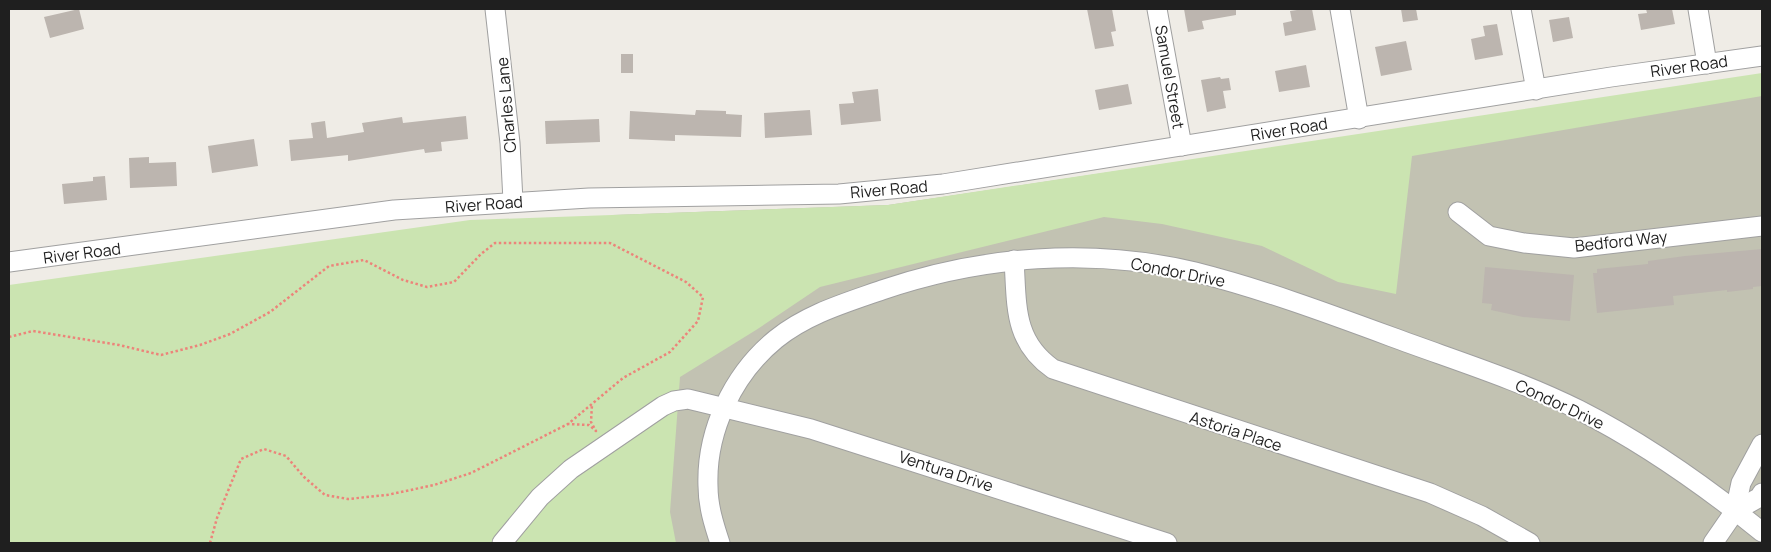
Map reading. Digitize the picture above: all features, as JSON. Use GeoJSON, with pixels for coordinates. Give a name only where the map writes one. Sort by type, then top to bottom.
{"type":"FeatureCollection","features":[{"type":"Feature","properties":{"kind":"street","name":"Charles Lane"},"geometry":{"type":"LineString","coordinates":[[495,9],[510,143],[513,201]]}},
{"type":"Feature","properties":{"kind":"street","name":"Samuel Street"},"geometry":{"type":"LineString","coordinates":[[1157,9],[1182,146]]}},
{"type":"Feature","properties":{"kind":"street"},"geometry":{"type":"LineString","coordinates":[[1340,9],[1359,118]]}},
{"type":"Feature","properties":{"kind":"street"},"geometry":{"type":"LineString","coordinates":[[1521,9],[1536,90]]}},
{"type":"Feature","properties":{"kind":"street"},"geometry":{"type":"LineString","coordinates":[[1698,9],[1708,64]]}},
{"type":"Feature","properties":{"kind":"street","name":"River Road"},"geometry":{"type":"LineString","coordinates":[[9,262],[394,210],[513,201],[839,194],[943,184],[1762,56]]}},
{"type":"Feature","properties":{"kind":"street","name":"Bedford Way"},"geometry":{"type":"LineString","coordinates":[[1458,212],[1489,236],[1524,243],[1574,248],[1762,226]]}},
{"type":"Feature","properties":{"kind":"street","name":"Condor Drive"},"geometry":{"type":"LineString","coordinates":[[720,543],[713,523],[708,488],[711,444],[724,407],[745,372],[765,348],[786,332],[813,316],[936,273],[1014,260],[1042,258],[1132,262],[1192,272],[1247,286],[1522,384],[1579,410],[1624,434],[1672,465],[1762,532]]}},
{"type":"Feature","properties":{"kind":"street","name":"Astoria Place"},"geometry":{"type":"LineString","coordinates":[[1014,260],[1017,317],[1022,333],[1032,349],[1053,369],[1430,493],[1482,516],[1530,543]]}},
{"type":"Feature","properties":{"kind":"street","name":"Ventura Drive"},"geometry":{"type":"LineString","coordinates":[[502,543],[540,497],[571,470],[663,406],[674,401],[688,399],[811,429],[879,449],[1167,543]]}},
{"type":"Feature","properties":{"kind":"street"},"geometry":{"type":"LineString","coordinates":[[1736,511],[1741,483],[1762,444]]}},
{"type":"Feature","properties":{"kind":"street"},"geometry":{"type":"LineString","coordinates":[[1713,543],[1736,511],[1760,497],[1762,493]]}},
{"type":"Feature","properties":{"kind":"path"},"geometry":{"type":"LineString","coordinates":[[9,337],[32,332],[119,345],[161,355],[200,345],[230,334],[270,312],[329,266],[364,260],[403,280],[427,287],[454,282],[481,254],[496,243],[610,243],[686,282],[702,297],[698,321],[670,352],[622,378],[568,424],[471,473],[434,485],[387,495],[348,499],[325,495],[304,477],[286,456],[264,449],[241,459],[217,518],[210,543]]}},
{"type":"Feature","properties":{"kind":"path"},"geometry":{"type":"LineString","coordinates":[[568,424],[589,425],[596,431],[591,422],[592,404]]}},
{"type":"Feature","properties":{"kind":"shaded area"},"geometry":{"type":"Polygon","coordinates":[[[1762,75],[1762,543],[614,543],[613,215],[888,205],[1762,75]]]}},
{"type":"Feature","properties":{"kind":"green space"},"geometry":{"type":"Polygon","coordinates":[[[1762,73],[1762,96],[1412,156],[1396,294],[1338,282],[1262,246],[1162,224],[1104,217],[820,287],[756,330],[680,377],[670,512],[676,543],[9,543],[9,285],[470,220],[888,205],[1762,73]]]}},
{"type":"Feature","properties":{"kind":"building"},"geometry":{"type":"Polygon","coordinates":[[[79,9],[84,29],[50,38],[44,17],[79,9]]]}},
{"type":"Feature","properties":{"kind":"building"},"geometry":{"type":"Polygon","coordinates":[[[1087,9],[1112,9],[1116,31],[1111,32],[1114,46],[1095,49],[1087,9]]]}},
{"type":"Feature","properties":{"kind":"building"},"geometry":{"type":"Polygon","coordinates":[[[1184,9],[1236,9],[1236,15],[1202,21],[1204,29],[1188,32],[1184,9]]]}},
{"type":"Feature","properties":{"kind":"building"},"geometry":{"type":"Polygon","coordinates":[[[1312,9],[1316,30],[1285,36],[1283,23],[1292,21],[1290,11],[1312,9]]]}},
{"type":"Feature","properties":{"kind":"building"},"geometry":{"type":"Polygon","coordinates":[[[1401,9],[1416,9],[1418,20],[1403,22],[1401,9]]]}},
{"type":"Feature","properties":{"kind":"building"},"geometry":{"type":"Polygon","coordinates":[[[1646,9],[1672,9],[1675,24],[1641,30],[1638,14],[1647,13],[1646,9]]]}},
{"type":"Feature","properties":{"kind":"building"},"geometry":{"type":"Polygon","coordinates":[[[1569,17],[1573,38],[1553,42],[1549,20],[1569,17]]]}},
{"type":"Feature","properties":{"kind":"building"},"geometry":{"type":"Polygon","coordinates":[[[1497,24],[1503,55],[1475,60],[1471,39],[1485,36],[1483,26],[1497,24]]]}},
{"type":"Feature","properties":{"kind":"building"},"geometry":{"type":"Polygon","coordinates":[[[1406,41],[1412,70],[1381,76],[1375,47],[1406,41]]]}},
{"type":"Feature","properties":{"kind":"building"},"geometry":{"type":"Polygon","coordinates":[[[621,54],[633,54],[633,73],[621,73],[621,54]]]}},
{"type":"Feature","properties":{"kind":"building"},"geometry":{"type":"Polygon","coordinates":[[[1306,65],[1310,87],[1279,92],[1275,71],[1306,65]]]}},
{"type":"Feature","properties":{"kind":"building"},"geometry":{"type":"Polygon","coordinates":[[[1220,77],[1221,79],[1229,78],[1231,90],[1223,91],[1226,108],[1207,112],[1201,80],[1220,77]]]}},
{"type":"Feature","properties":{"kind":"building"},"geometry":{"type":"Polygon","coordinates":[[[1128,84],[1132,104],[1099,110],[1095,90],[1128,84]]]}},
{"type":"Feature","properties":{"kind":"building"},"geometry":{"type":"Polygon","coordinates":[[[878,89],[881,121],[841,125],[839,104],[854,103],[852,92],[878,89]]]}},
{"type":"Feature","properties":{"kind":"building"},"geometry":{"type":"Polygon","coordinates":[[[696,110],[726,111],[726,114],[742,115],[741,137],[675,135],[675,141],[629,139],[630,111],[695,115],[696,110]]]}},
{"type":"Feature","properties":{"kind":"building"},"geometry":{"type":"Polygon","coordinates":[[[810,110],[812,135],[765,138],[764,113],[810,110]]]}},
{"type":"Feature","properties":{"kind":"building"},"geometry":{"type":"Polygon","coordinates":[[[466,116],[468,139],[441,142],[442,151],[425,153],[424,149],[348,161],[348,155],[291,161],[289,140],[313,138],[311,123],[325,121],[327,138],[364,132],[362,123],[402,117],[403,123],[466,116]]]}},
{"type":"Feature","properties":{"kind":"building"},"geometry":{"type":"Polygon","coordinates":[[[599,119],[600,142],[546,144],[545,121],[599,119]]]}},
{"type":"Feature","properties":{"kind":"building"},"geometry":{"type":"Polygon","coordinates":[[[254,139],[258,166],[212,173],[208,146],[254,139]]]}},
{"type":"Feature","properties":{"kind":"building"},"geometry":{"type":"Polygon","coordinates":[[[149,157],[149,163],[176,162],[177,186],[130,188],[129,158],[149,157]]]}},
{"type":"Feature","properties":{"kind":"building"},"geometry":{"type":"Polygon","coordinates":[[[105,176],[107,200],[64,204],[62,184],[93,181],[93,177],[105,176]]]}},
{"type":"Feature","properties":{"kind":"building"},"geometry":{"type":"Polygon","coordinates":[[[1762,249],[1762,286],[1727,292],[1727,290],[1673,296],[1674,305],[1597,313],[1593,273],[1597,273],[1597,269],[1648,264],[1648,261],[1685,256],[1762,249]]]}},
{"type":"Feature","properties":{"kind":"building"},"geometry":{"type":"Polygon","coordinates":[[[1485,267],[1574,275],[1570,321],[1523,317],[1491,310],[1492,304],[1482,303],[1485,267]]]}}]}
